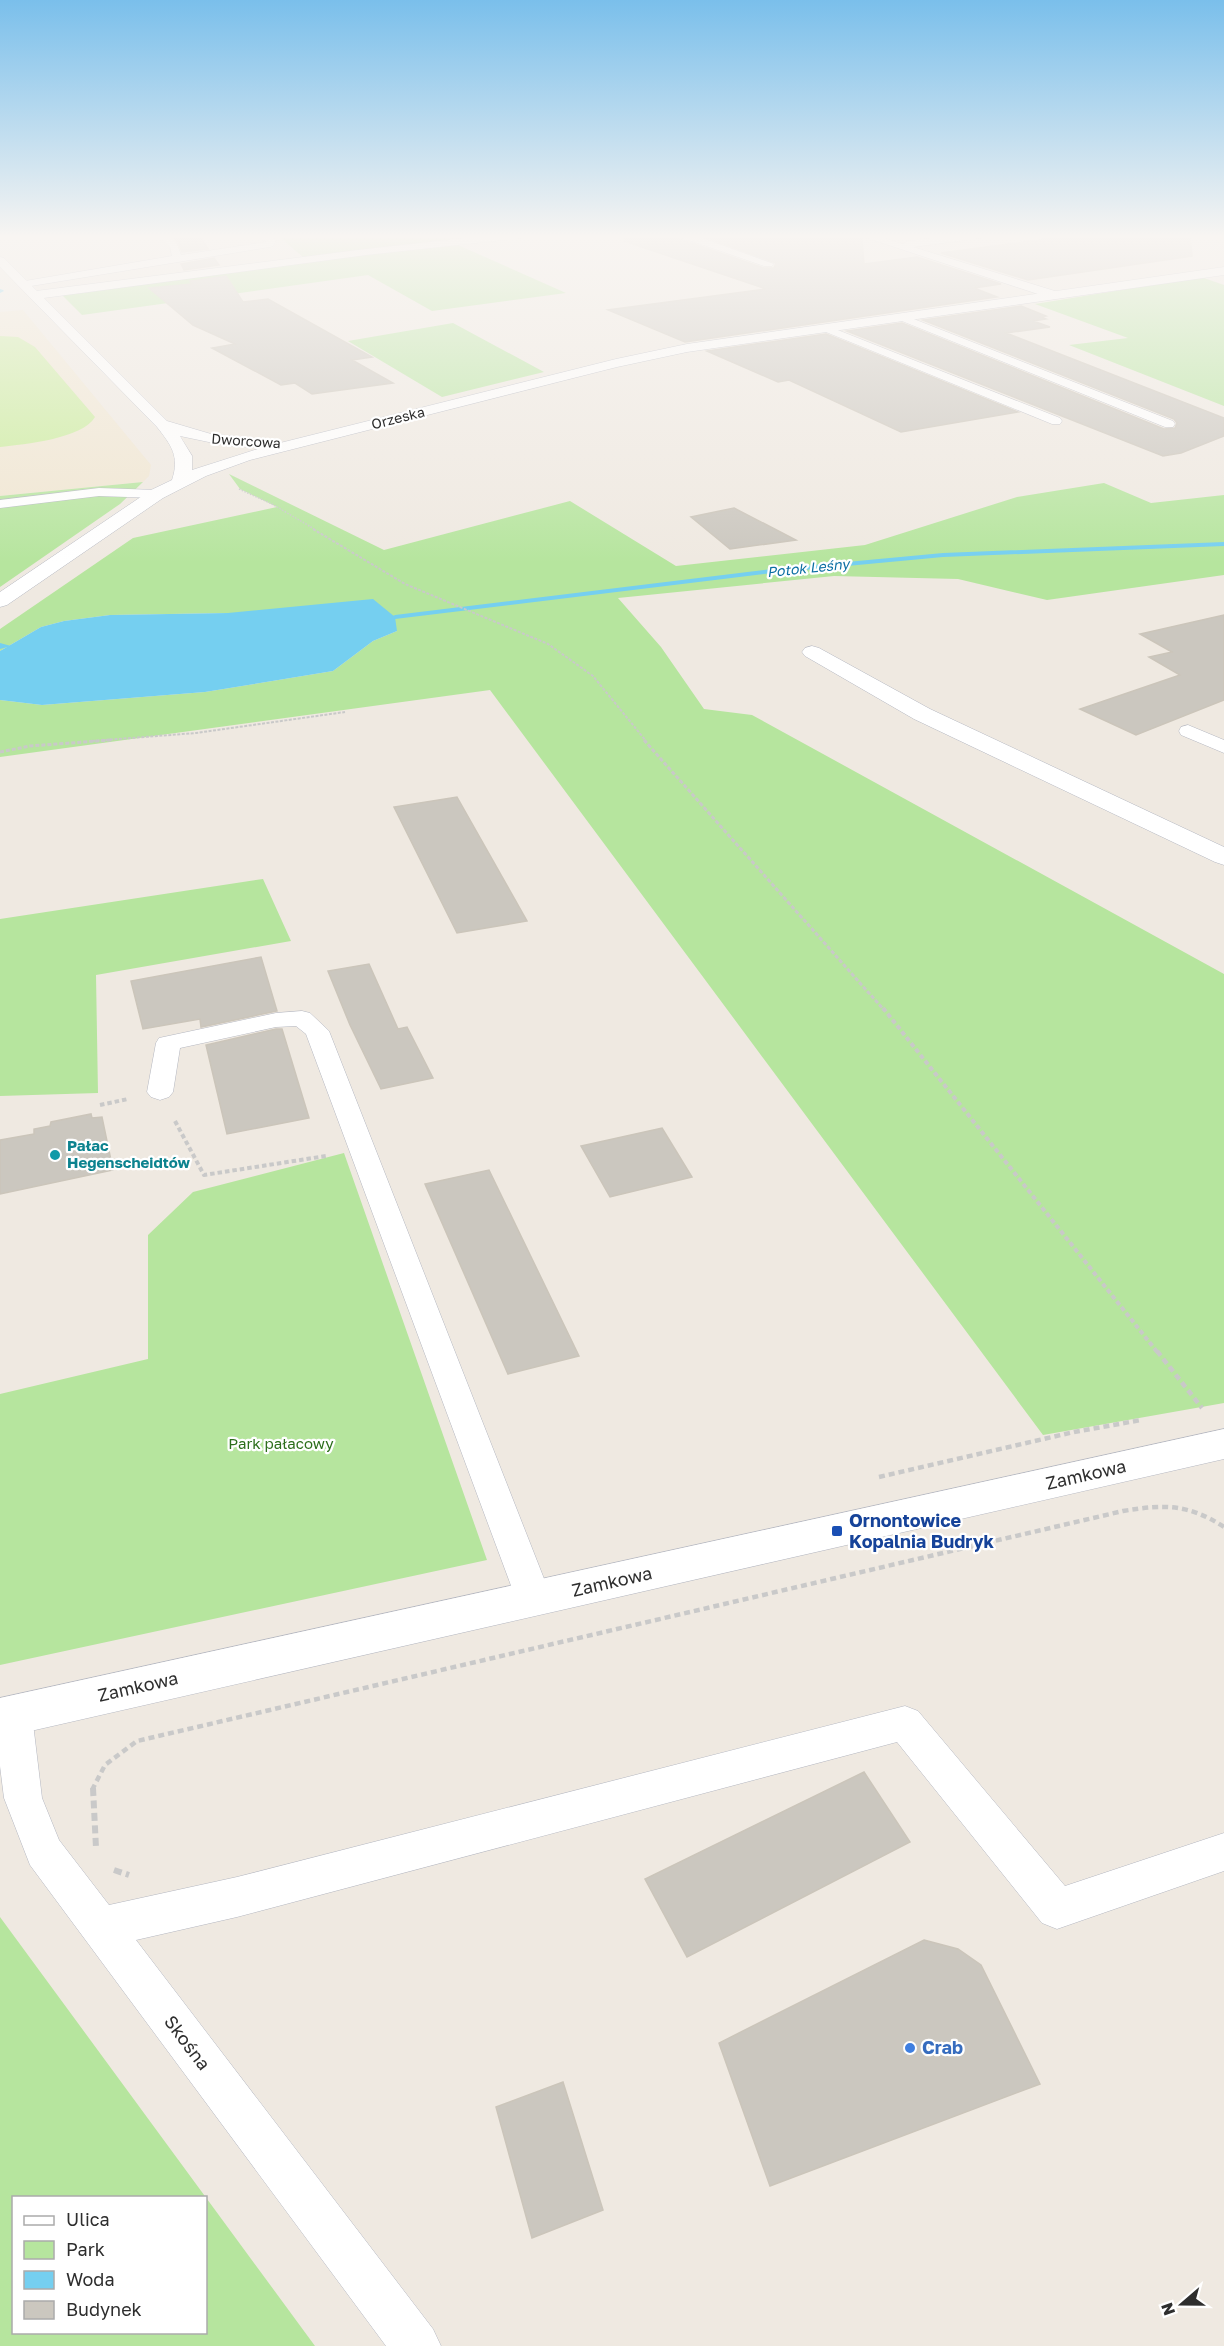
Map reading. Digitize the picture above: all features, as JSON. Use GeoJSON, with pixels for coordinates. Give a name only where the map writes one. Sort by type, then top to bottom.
{"type":"FeatureCollection","features":[{"type":"Feature","properties":{"kind":"street","name":"Dworcowa"},"geometry":{"type":"LineString","coordinates":[[84,344],[162,424],[184,453]]}},
{"type":"Feature","properties":{"kind":"street","name":"Orzeska"},"geometry":{"type":"LineString","coordinates":[[0,601],[157,494],[200,472],[244,457],[615,363],[711,344]]}},
{"type":"Feature","properties":{"kind":"street","name":"Dworcowa"},"geometry":{"type":"LineString","coordinates":[[162,424],[188,434],[223,441],[296,444]]}},
{"type":"Feature","properties":{"kind":"street"},"geometry":{"type":"LineString","coordinates":[[180,481],[186,465],[184,453],[189,445],[223,441],[242,450],[244,457]]}},
{"type":"Feature","properties":{"kind":"street"},"geometry":{"type":"LineString","coordinates":[[184,453],[201,460],[224,464]]}},
{"type":"Feature","properties":{"kind":"street"},"geometry":{"type":"LineString","coordinates":[[812,652],[922,714],[1224,857]]}},
{"type":"Feature","properties":{"kind":"street","name":"Zamkowa"},"geometry":{"type":"LineString","coordinates":[[6,1717],[1224,1445]]}},
{"type":"Feature","properties":{"kind":"lane"},"geometry":{"type":"LineString","coordinates":[[866,344],[1056,421]]}},
{"type":"Feature","properties":{"kind":"lane"},"geometry":{"type":"LineString","coordinates":[[970,344],[1169,424]]}},
{"type":"Feature","properties":{"kind":"lane"},"geometry":{"type":"LineString","coordinates":[[0,504],[99,492],[157,494]]}},
{"type":"Feature","properties":{"kind":"lane"},"geometry":{"type":"LineString","coordinates":[[1188,730],[1224,747]]}},
{"type":"Feature","properties":{"kind":"lane"},"geometry":{"type":"LineString","coordinates":[[160,1092],[168,1043],[276,1020],[302,1018],[317,1031],[534,1599]]}},
{"type":"Feature","properties":{"kind":"lane","name":"Skośna"},"geometry":{"type":"LineString","coordinates":[[6,1717],[23,1798],[44,1852],[416,2346]]}},
{"type":"Feature","properties":{"kind":"lane"},"geometry":{"type":"LineString","coordinates":[[100,1928],[237,1897],[905,1723],[1057,1909],[1224,1852]]}},
{"type":"Feature","properties":{"kind":"path"},"geometry":{"type":"LineString","coordinates":[[200,472],[272,504],[405,584],[548,644],[593,676],[633,727],[879,1004],[1202,1408],[1224,1445]]}},
{"type":"Feature","properties":{"kind":"path"},"geometry":{"type":"LineString","coordinates":[[0,752],[30,746],[196,734],[345,712]]}},
{"type":"Feature","properties":{"kind":"path"},"geometry":{"type":"LineString","coordinates":[[100,1105],[160,1092],[204,1174],[361,1151]]}},
{"type":"Feature","properties":{"kind":"path"},"geometry":{"type":"LineString","coordinates":[[867,1480],[1074,1432]]}},
{"type":"Feature","properties":{"kind":"path"},"geometry":{"type":"LineString","coordinates":[[102,1856],[96,1849],[91,1791],[105,1765],[137,1741],[1123,1511],[1154,1506],[1185,1506],[1209,1515],[1224,1527]]}},
{"type":"Feature","properties":{"kind":"path"},"geometry":{"type":"LineString","coordinates":[[108,1863],[114,1870],[132,1876]]}},
{"type":"Feature","properties":{"kind":"shaded area"},"geometry":{"type":"Polygon","coordinates":[[[0,344],[51,344],[151,465],[149,476],[143,482],[0,496],[0,344]]]}},
{"type":"Feature","properties":{"kind":"green space"},"geometry":{"type":"Polygon","coordinates":[[[0,344],[31,344],[95,417],[78,431],[66,435],[0,447],[0,344]]]}},
{"type":"Feature","properties":{"kind":"green space"},"geometry":{"type":"Polygon","coordinates":[[[354,344],[493,344],[544,372],[442,397],[354,344]]]}},
{"type":"Feature","properties":{"kind":"green space"},"geometry":{"type":"Polygon","coordinates":[[[1224,344],[1224,406],[1069,345],[1224,344]]]}},
{"type":"Feature","properties":{"kind":"green space"},"geometry":{"type":"Polygon","coordinates":[[[229,474],[384,550],[570,501],[676,566],[865,545],[1017,497],[1104,483],[1151,503],[1224,495],[1224,575],[1047,600],[958,579],[834,576],[618,598],[661,647],[704,709],[752,715],[1224,974],[1224,1403],[1043,1435],[490,690],[0,757],[0,700],[42,705],[205,692],[333,671],[373,641],[397,631],[228,613],[110,615],[64,621],[41,627],[0,651],[0,629],[133,538],[277,507],[240,489],[229,474]]]}},
{"type":"Feature","properties":{"kind":"green space"},"geometry":{"type":"Polygon","coordinates":[[[143,482],[120,504],[0,587],[0,496],[143,482]]]}},
{"type":"Feature","properties":{"kind":"green space"},"geometry":{"type":"Polygon","coordinates":[[[263,879],[291,941],[96,975],[98,1093],[0,1096],[0,919],[263,879]]]}},
{"type":"Feature","properties":{"kind":"green space","name":"Park pałacowy"},"geometry":{"type":"Polygon","coordinates":[[[344,1153],[487,1560],[0,1665],[0,1394],[148,1359],[148,1235],[193,1192],[344,1153]]]}},
{"type":"Feature","properties":{"kind":"green space"},"geometry":{"type":"Polygon","coordinates":[[[0,1917],[205,2196],[12,2196],[12,2334],[207,2334],[207,2199],[315,2346],[0,2346],[0,1917]]]}},
{"type":"Feature","properties":{"kind":"water"},"geometry":{"type":"Polygon","coordinates":[[[373,599],[395,617],[397,631],[373,641],[333,671],[205,692],[42,705],[0,700],[0,651],[41,627],[64,621],[110,615],[228,613],[373,599]]]}},
{"type":"Feature","properties":{"kind":"building"},"geometry":{"type":"Polygon","coordinates":[[[232,344],[350,344],[372,357],[352,360],[393,383],[312,394],[295,383],[281,385],[212,348],[232,344]]]}},
{"type":"Feature","properties":{"kind":"building"},"geometry":{"type":"Polygon","coordinates":[[[753,344],[852,344],[1018,412],[901,432],[789,380],[778,382],[707,351],[753,344]]]}},
{"type":"Feature","properties":{"kind":"building"},"geometry":{"type":"Polygon","coordinates":[[[881,344],[955,344],[1164,429],[1175,428],[1177,423],[1174,419],[985,344],[1035,344],[1224,418],[1224,436],[1181,453],[1163,456],[881,344]]]}},
{"type":"Feature","properties":{"kind":"building"},"geometry":{"type":"Polygon","coordinates":[[[734,508],[796,540],[730,549],[691,517],[734,508]]]}},
{"type":"Feature","properties":{"kind":"building"},"geometry":{"type":"Polygon","coordinates":[[[1224,615],[1224,700],[1136,735],[1080,709],[1180,675],[1149,657],[1172,652],[1140,634],[1224,615]]]}},
{"type":"Feature","properties":{"kind":"building"},"geometry":{"type":"Polygon","coordinates":[[[457,797],[527,921],[457,933],[394,807],[457,797]]]}},
{"type":"Feature","properties":{"kind":"building"},"geometry":{"type":"Polygon","coordinates":[[[261,957],[277,1011],[201,1027],[200,1019],[143,1029],[131,981],[261,957]]]}},
{"type":"Feature","properties":{"kind":"building"},"geometry":{"type":"Polygon","coordinates":[[[369,964],[398,1029],[407,1027],[433,1078],[381,1089],[350,1025],[328,971],[369,964]]]}},
{"type":"Feature","properties":{"kind":"building"},"geometry":{"type":"Polygon","coordinates":[[[282,1029],[309,1118],[227,1134],[206,1045],[282,1029]]]}},
{"type":"Feature","properties":{"kind":"building","name":"Pałac Hegenscheidtów"},"geometry":{"type":"Polygon","coordinates":[[[91,1114],[92,1118],[102,1117],[113,1170],[0,1194],[0,1140],[34,1134],[34,1129],[50,1126],[51,1122],[91,1114]]]}},
{"type":"Feature","properties":{"kind":"building"},"geometry":{"type":"Polygon","coordinates":[[[662,1128],[692,1177],[610,1197],[581,1146],[662,1128]]]}},
{"type":"Feature","properties":{"kind":"building"},"geometry":{"type":"Polygon","coordinates":[[[489,1170],[579,1356],[508,1374],[425,1184],[489,1170]]]}},
{"type":"Feature","properties":{"kind":"building"},"geometry":{"type":"Polygon","coordinates":[[[864,1772],[910,1842],[687,1957],[645,1879],[864,1772]]]}},
{"type":"Feature","properties":{"kind":"building","name":"Crab"},"geometry":{"type":"Polygon","coordinates":[[[924,1940],[958,1949],[981,1965],[1040,2084],[770,2186],[719,2043],[924,1940]]]}},
{"type":"Feature","properties":{"kind":"building"},"geometry":{"type":"Polygon","coordinates":[[[563,2082],[603,2210],[532,2238],[496,2107],[563,2082]]]}},
{"type":"Feature","properties":{"kind":"waterway","name":"Potok Leśny"},"geometry":{"type":"LineString","coordinates":[[395,617],[772,571],[943,555],[1224,544]]}},
{"type":"Feature","properties":{"kind":"waterway"},"geometry":{"type":"LineString","coordinates":[[0,646],[7,646]]}},
{"type":"Feature","properties":{"kind":"place","name":"Pałac Hegenscheidtów"},"geometry":{"type":"Point","coordinates":[55,1155]}},
{"type":"Feature","properties":{"kind":"place","name":"Ornontowice Kopalnia Budryk"},"geometry":{"type":"Point","coordinates":[837,1531]}},
{"type":"Feature","properties":{"kind":"place","name":"Crab"},"geometry":{"type":"Point","coordinates":[910,2048]}}]}
